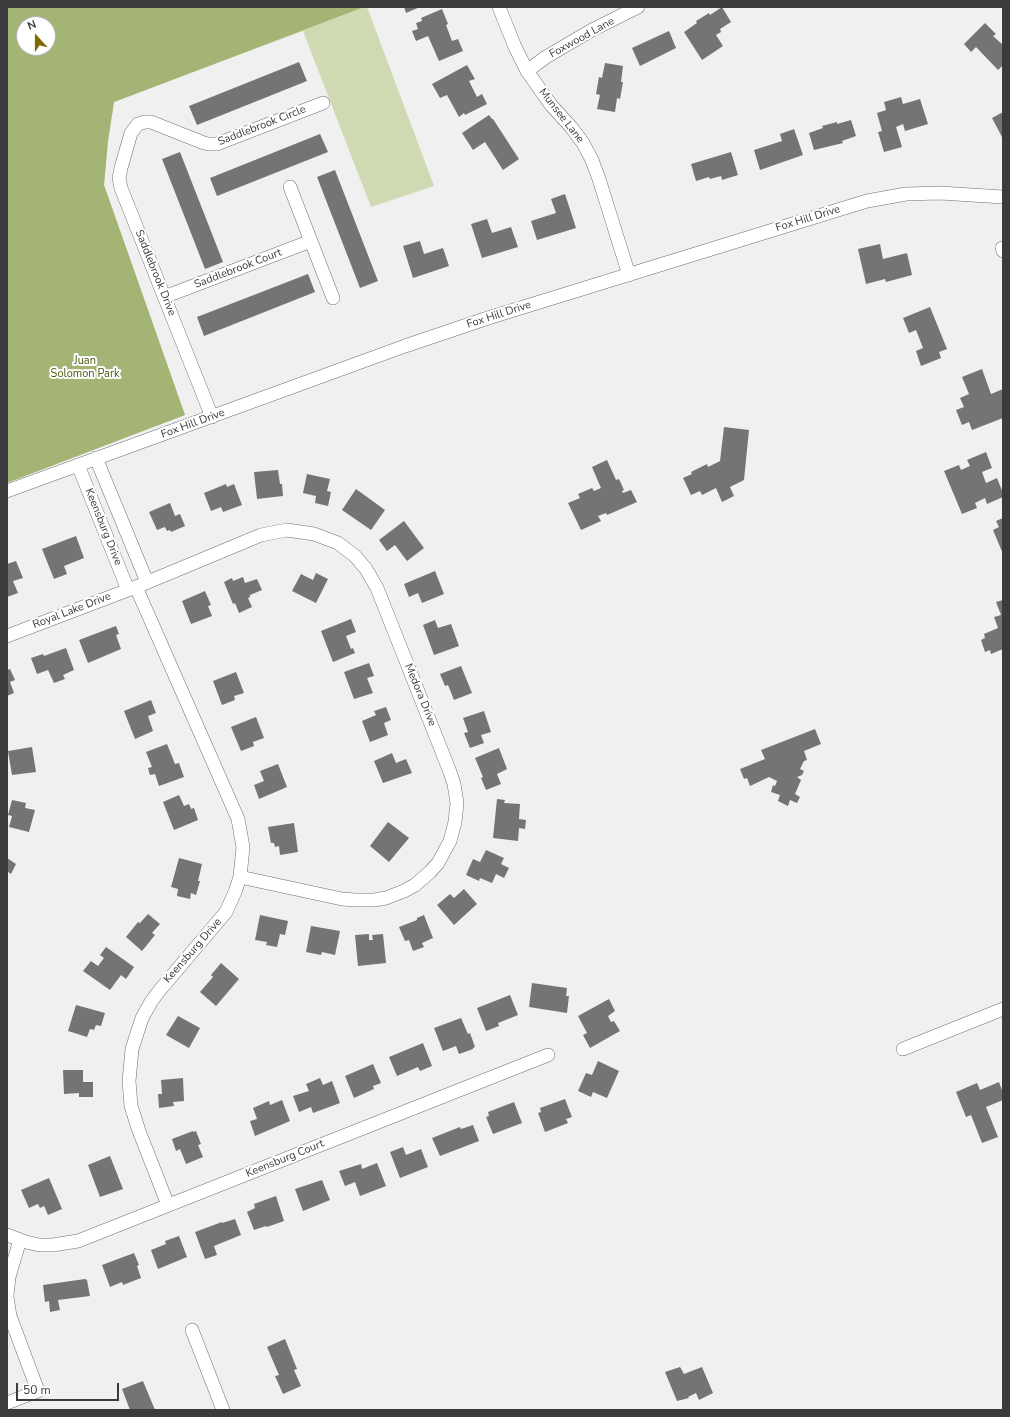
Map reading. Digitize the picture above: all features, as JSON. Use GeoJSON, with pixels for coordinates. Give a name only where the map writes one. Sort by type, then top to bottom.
{"type":"FeatureCollection","features":[{"type":"Feature","properties":{"kind":"street","name":"Munsee Lane"},"geometry":{"type":"LineString","coordinates":[[499,7],[527,71],[551,105],[583,143],[592,160],[629,275]]}},
{"type":"Feature","properties":{"kind":"street","name":"Foxwood Lane"},"geometry":{"type":"LineString","coordinates":[[527,71],[546,57],[638,7]]}},
{"type":"Feature","properties":{"kind":"street","name":"Saddlebrook Circle"},"geometry":{"type":"LineString","coordinates":[[134,128],[138,124],[151,122],[204,143],[217,144],[323,103]]}},
{"type":"Feature","properties":{"kind":"street","name":"Saddlebrook Drive"},"geometry":{"type":"LineString","coordinates":[[134,128],[120,168],[120,183],[212,417]]}},
{"type":"Feature","properties":{"kind":"street"},"geometry":{"type":"LineString","coordinates":[[290,187],[333,298]]}},
{"type":"Feature","properties":{"kind":"street","name":"Fox Hill Drive"},"geometry":{"type":"LineString","coordinates":[[7,491],[405,346],[488,318],[867,201],[893,196],[933,193],[1003,197]]}},
{"type":"Feature","properties":{"kind":"street","name":"Saddlebrook Court"},"geometry":{"type":"LineString","coordinates":[[164,297],[311,241]]}},
{"type":"Feature","properties":{"kind":"street","name":"Keensburg Drive"},"geometry":{"type":"LineString","coordinates":[[96,458],[137,586]]}},
{"type":"Feature","properties":{"kind":"street","name":"Keensburg Drive"},"geometry":{"type":"LineString","coordinates":[[78,465],[137,586],[238,819],[243,847],[240,877],[231,902],[220,921],[151,1002],[142,1018],[132,1049],[129,1081],[131,1106],[138,1132],[168,1205]]}},
{"type":"Feature","properties":{"kind":"street","name":"Medora Drive"},"geometry":{"type":"LineString","coordinates":[[137,586],[261,534],[287,530],[305,532],[321,536],[341,545],[355,556],[364,566],[377,588],[450,772],[454,784],[456,803],[455,822],[450,841],[438,863],[430,872],[415,885],[404,891],[386,898],[374,900],[355,900],[240,877]]}},
{"type":"Feature","properties":{"kind":"street","name":"Royal Lake Drive"},"geometry":{"type":"LineString","coordinates":[[7,636],[137,586]]}},
{"type":"Feature","properties":{"kind":"street"},"geometry":{"type":"LineString","coordinates":[[903,1049],[1003,1009]]}},
{"type":"Feature","properties":{"kind":"street","name":"Keensburg Court"},"geometry":{"type":"LineString","coordinates":[[7,1235],[39,1245],[52,1245],[78,1241],[548,1055]]}},
{"type":"Feature","properties":{"kind":"street"},"geometry":{"type":"LineString","coordinates":[[7,1403],[38,1391],[10,1316],[7,1296],[9,1277],[20,1240]]}},
{"type":"Feature","properties":{"kind":"street"},"geometry":{"type":"LineString","coordinates":[[192,1330],[223,1410]]}},
{"type":"Feature","properties":{"kind":"green space","name":"Juan Solomon Park"},"geometry":{"type":"Polygon","coordinates":[[[7,7],[367,7],[434,186],[371,207],[303,31],[114,102],[108,141],[104,185],[185,415],[7,481],[7,7]]]}},
{"type":"Feature","properties":{"kind":"green space","name":"Juan Solomon Park"},"geometry":{"type":"Polygon","coordinates":[[[7,7],[364,7],[114,102],[108,141],[104,185],[185,415],[7,483],[7,7]]]}},
{"type":"Feature","properties":{"kind":"building"},"geometry":{"type":"Polygon","coordinates":[[[404,7],[420,7],[406,13],[404,7]]]}},
{"type":"Feature","properties":{"kind":"building"},"geometry":{"type":"Polygon","coordinates":[[[722,7],[731,22],[720,29],[721,32],[716,35],[723,46],[702,60],[684,32],[697,23],[696,21],[709,13],[710,15],[722,7]]]}},
{"type":"Feature","properties":{"kind":"building"},"geometry":{"type":"Polygon","coordinates":[[[442,9],[448,24],[446,25],[452,41],[458,39],[463,51],[439,61],[428,36],[416,41],[412,31],[418,29],[416,23],[422,21],[421,18],[442,9]]]}},
{"type":"Feature","properties":{"kind":"building"},"geometry":{"type":"Polygon","coordinates":[[[985,23],[996,34],[993,36],[1003,45],[1003,65],[998,70],[976,47],[971,52],[964,44],[985,23]]]}},
{"type":"Feature","properties":{"kind":"building"},"geometry":{"type":"Polygon","coordinates":[[[669,31],[676,48],[640,66],[632,48],[669,31]]]}},
{"type":"Feature","properties":{"kind":"building"},"geometry":{"type":"Polygon","coordinates":[[[299,62],[307,81],[197,125],[189,106],[299,62]]]}},
{"type":"Feature","properties":{"kind":"building"},"geometry":{"type":"Polygon","coordinates":[[[605,63],[623,66],[621,82],[623,82],[620,99],[617,98],[615,112],[597,109],[600,95],[596,94],[599,77],[602,78],[605,63]]]}},
{"type":"Feature","properties":{"kind":"building"},"geometry":{"type":"Polygon","coordinates":[[[467,65],[475,79],[469,81],[477,97],[482,94],[487,104],[465,115],[464,113],[459,117],[447,95],[440,98],[432,84],[467,65]]]}},
{"type":"Feature","properties":{"kind":"building"},"geometry":{"type":"Polygon","coordinates":[[[901,97],[903,104],[920,99],[928,124],[905,131],[903,124],[896,127],[902,147],[884,152],[878,132],[882,131],[877,113],[886,110],[884,102],[901,97]]]}},
{"type":"Feature","properties":{"kind":"building"},"geometry":{"type":"Polygon","coordinates":[[[1003,112],[1003,139],[992,118],[1003,112]]]}},
{"type":"Feature","properties":{"kind":"building"},"geometry":{"type":"Polygon","coordinates":[[[489,115],[519,159],[503,170],[485,142],[473,150],[462,133],[489,115]]]}},
{"type":"Feature","properties":{"kind":"building"},"geometry":{"type":"Polygon","coordinates":[[[851,120],[856,136],[842,141],[843,143],[814,150],[809,133],[823,128],[822,126],[851,120]]]}},
{"type":"Feature","properties":{"kind":"building"},"geometry":{"type":"Polygon","coordinates":[[[794,129],[803,155],[760,170],[754,150],[782,141],[780,134],[794,129]]]}},
{"type":"Feature","properties":{"kind":"building"},"geometry":{"type":"Polygon","coordinates":[[[320,134],[328,152],[217,196],[210,178],[320,134]]]}},
{"type":"Feature","properties":{"kind":"building"},"geometry":{"type":"Polygon","coordinates":[[[180,152],[223,262],[205,269],[162,159],[180,152]]]}},
{"type":"Feature","properties":{"kind":"building"},"geometry":{"type":"Polygon","coordinates":[[[731,152],[738,175],[722,180],[721,176],[710,179],[709,177],[696,181],[691,164],[731,152]]]}},
{"type":"Feature","properties":{"kind":"building"},"geometry":{"type":"Polygon","coordinates":[[[335,170],[378,281],[360,288],[317,177],[335,170]]]}},
{"type":"Feature","properties":{"kind":"building"},"geometry":{"type":"Polygon","coordinates":[[[565,194],[576,228],[537,240],[531,221],[556,213],[551,199],[565,194]]]}},
{"type":"Feature","properties":{"kind":"building"},"geometry":{"type":"Polygon","coordinates":[[[487,219],[492,233],[511,227],[518,247],[482,258],[471,224],[487,219]]]}},
{"type":"Feature","properties":{"kind":"building"},"geometry":{"type":"Polygon","coordinates":[[[420,241],[424,254],[443,248],[449,266],[413,278],[403,246],[420,241]]]}},
{"type":"Feature","properties":{"kind":"building"},"geometry":{"type":"Polygon","coordinates":[[[880,244],[883,259],[907,253],[912,275],[886,282],[885,279],[866,284],[858,249],[880,244]]]}},
{"type":"Feature","properties":{"kind":"building"},"geometry":{"type":"Polygon","coordinates":[[[308,274],[315,292],[204,336],[197,317],[308,274]]]}},
{"type":"Feature","properties":{"kind":"building"},"geometry":{"type":"Polygon","coordinates":[[[930,307],[947,349],[939,352],[941,358],[921,366],[916,351],[923,348],[916,330],[909,333],[903,318],[930,307]]]}},
{"type":"Feature","properties":{"kind":"building"},"geometry":{"type":"Polygon","coordinates":[[[982,369],[991,394],[1003,389],[1003,418],[972,430],[969,422],[962,425],[956,410],[964,407],[960,398],[969,394],[962,377],[982,369]]]}},
{"type":"Feature","properties":{"kind":"building"},"geometry":{"type":"Polygon","coordinates":[[[724,427],[749,430],[744,480],[730,487],[734,496],[722,502],[716,488],[702,495],[700,491],[691,495],[683,478],[707,464],[708,467],[720,461],[724,427]]]}},
{"type":"Feature","properties":{"kind":"building"},"geometry":{"type":"Polygon","coordinates":[[[986,452],[992,468],[982,472],[986,483],[997,478],[1003,493],[1003,497],[987,504],[985,498],[975,503],[977,508],[962,514],[944,471],[959,465],[961,470],[970,466],[967,460],[986,452]]]}},
{"type":"Feature","properties":{"kind":"building"},"geometry":{"type":"Polygon","coordinates":[[[607,460],[616,480],[619,479],[624,490],[622,491],[623,493],[631,490],[637,502],[607,515],[606,513],[598,516],[601,521],[581,530],[568,503],[580,498],[578,494],[592,488],[594,491],[601,488],[592,467],[607,460]]]}},
{"type":"Feature","properties":{"kind":"building"},"geometry":{"type":"Polygon","coordinates":[[[278,470],[280,484],[282,484],[283,496],[257,499],[254,472],[278,470]]]}},
{"type":"Feature","properties":{"kind":"building"},"geometry":{"type":"Polygon","coordinates":[[[307,474],[330,479],[327,491],[331,492],[328,506],[315,503],[316,496],[303,493],[307,474]]]}},
{"type":"Feature","properties":{"kind":"building"},"geometry":{"type":"Polygon","coordinates":[[[226,484],[227,487],[234,484],[242,505],[223,512],[221,507],[211,511],[204,493],[226,484]]]}},
{"type":"Feature","properties":{"kind":"building"},"geometry":{"type":"Polygon","coordinates":[[[356,489],[385,510],[371,530],[342,510],[356,489]]]}},
{"type":"Feature","properties":{"kind":"building"},"geometry":{"type":"Polygon","coordinates":[[[170,503],[175,516],[180,514],[185,526],[171,532],[170,530],[167,531],[165,527],[157,530],[149,512],[170,503]]]}},
{"type":"Feature","properties":{"kind":"building"},"geometry":{"type":"Polygon","coordinates":[[[1003,518],[1003,554],[993,530],[999,527],[996,521],[1003,518]]]}},
{"type":"Feature","properties":{"kind":"building"},"geometry":{"type":"Polygon","coordinates":[[[404,521],[424,548],[407,561],[395,545],[387,551],[379,540],[404,521]]]}},
{"type":"Feature","properties":{"kind":"building"},"geometry":{"type":"Polygon","coordinates":[[[76,536],[84,558],[64,566],[67,574],[54,579],[42,549],[76,536]]]}},
{"type":"Feature","properties":{"kind":"building"},"geometry":{"type":"Polygon","coordinates":[[[16,561],[23,578],[13,581],[18,593],[7,597],[7,564],[16,561]]]}},
{"type":"Feature","properties":{"kind":"building"},"geometry":{"type":"Polygon","coordinates":[[[435,571],[444,594],[422,603],[418,593],[409,597],[404,584],[435,571]]]}},
{"type":"Feature","properties":{"kind":"building"},"geometry":{"type":"Polygon","coordinates":[[[316,573],[328,579],[316,603],[292,591],[301,574],[313,580],[316,573]]]}},
{"type":"Feature","properties":{"kind":"building"},"geometry":{"type":"Polygon","coordinates":[[[243,577],[245,583],[257,579],[262,590],[250,595],[248,598],[252,607],[239,613],[235,603],[233,604],[224,582],[232,578],[233,581],[243,577]]]}},
{"type":"Feature","properties":{"kind":"building"},"geometry":{"type":"Polygon","coordinates":[[[205,591],[211,605],[208,606],[212,616],[191,624],[182,601],[205,591]]]}},
{"type":"Feature","properties":{"kind":"building"},"geometry":{"type":"Polygon","coordinates":[[[1003,600],[1003,649],[991,654],[990,650],[985,652],[981,640],[985,638],[984,634],[998,628],[994,617],[1001,615],[996,602],[1003,600]]]}},
{"type":"Feature","properties":{"kind":"building"},"geometry":{"type":"Polygon","coordinates":[[[351,619],[356,632],[346,636],[351,649],[353,648],[355,653],[333,662],[321,631],[351,619]]]}},
{"type":"Feature","properties":{"kind":"building"},"geometry":{"type":"Polygon","coordinates":[[[435,620],[438,628],[451,624],[459,646],[434,655],[423,625],[435,620]]]}},
{"type":"Feature","properties":{"kind":"building"},"geometry":{"type":"Polygon","coordinates":[[[116,626],[119,634],[116,635],[121,649],[88,663],[79,640],[116,626]]]}},
{"type":"Feature","properties":{"kind":"building"},"geometry":{"type":"Polygon","coordinates":[[[66,648],[74,670],[63,675],[65,679],[54,683],[48,670],[37,674],[31,658],[43,654],[44,656],[66,648]]]}},
{"type":"Feature","properties":{"kind":"building"},"geometry":{"type":"Polygon","coordinates":[[[369,663],[374,676],[367,678],[373,693],[354,699],[344,672],[369,663]]]}},
{"type":"Feature","properties":{"kind":"building"},"geometry":{"type":"Polygon","coordinates":[[[461,666],[472,693],[454,700],[448,685],[445,686],[440,674],[461,666]]]}},
{"type":"Feature","properties":{"kind":"building"},"geometry":{"type":"Polygon","coordinates":[[[10,669],[15,680],[10,682],[14,693],[7,696],[7,670],[10,669]]]}},
{"type":"Feature","properties":{"kind":"building"},"geometry":{"type":"Polygon","coordinates":[[[236,672],[244,693],[234,696],[235,700],[222,705],[213,681],[236,672]]]}},
{"type":"Feature","properties":{"kind":"building"},"geometry":{"type":"Polygon","coordinates":[[[151,700],[156,713],[148,716],[153,731],[135,739],[124,711],[151,700]]]}},
{"type":"Feature","properties":{"kind":"building"},"geometry":{"type":"Polygon","coordinates":[[[386,707],[391,720],[384,723],[388,735],[370,742],[362,721],[376,715],[374,711],[386,707]]]}},
{"type":"Feature","properties":{"kind":"building"},"geometry":{"type":"Polygon","coordinates":[[[484,711],[491,732],[481,735],[484,743],[470,748],[464,733],[468,732],[463,718],[484,711]]]}},
{"type":"Feature","properties":{"kind":"building"},"geometry":{"type":"Polygon","coordinates":[[[256,717],[264,738],[253,742],[254,746],[241,751],[231,727],[256,717]]]}},
{"type":"Feature","properties":{"kind":"building"},"geometry":{"type":"Polygon","coordinates":[[[815,729],[821,744],[804,751],[807,760],[804,761],[800,769],[804,771],[802,775],[797,777],[801,780],[795,794],[800,797],[797,803],[790,800],[788,806],[778,801],[780,795],[771,792],[773,785],[775,786],[777,781],[769,777],[750,786],[747,778],[744,779],[740,769],[765,759],[761,750],[815,729]]]}},
{"type":"Feature","properties":{"kind":"building"},"geometry":{"type":"Polygon","coordinates":[[[167,744],[175,764],[179,763],[184,777],[159,786],[155,774],[150,775],[148,768],[152,767],[146,752],[167,744]]]}},
{"type":"Feature","properties":{"kind":"building"},"geometry":{"type":"Polygon","coordinates":[[[32,747],[36,772],[12,775],[8,751],[32,747]]]}},
{"type":"Feature","properties":{"kind":"building"},"geometry":{"type":"Polygon","coordinates":[[[499,748],[507,769],[497,774],[501,784],[486,790],[481,778],[483,777],[475,758],[499,748]]]}},
{"type":"Feature","properties":{"kind":"building"},"geometry":{"type":"Polygon","coordinates":[[[392,753],[396,763],[406,759],[412,773],[383,783],[374,761],[392,753]]]}},
{"type":"Feature","properties":{"kind":"building"},"geometry":{"type":"Polygon","coordinates":[[[278,764],[287,787],[259,799],[254,785],[264,781],[260,771],[278,764]]]}},
{"type":"Feature","properties":{"kind":"building"},"geometry":{"type":"Polygon","coordinates":[[[179,795],[184,806],[189,804],[191,809],[194,808],[198,820],[174,830],[163,802],[179,795]]]}},
{"type":"Feature","properties":{"kind":"building"},"geometry":{"type":"Polygon","coordinates":[[[497,799],[505,800],[504,803],[520,804],[519,819],[526,820],[525,829],[519,828],[518,841],[493,838],[497,799]]]}},
{"type":"Feature","properties":{"kind":"building"},"geometry":{"type":"Polygon","coordinates":[[[12,800],[26,803],[25,808],[35,810],[29,832],[9,827],[12,816],[8,815],[12,800]]]}},
{"type":"Feature","properties":{"kind":"building"},"geometry":{"type":"Polygon","coordinates":[[[388,822],[409,838],[389,862],[370,846],[388,822]]]}},
{"type":"Feature","properties":{"kind":"building"},"geometry":{"type":"Polygon","coordinates":[[[294,823],[298,852],[280,855],[279,846],[275,847],[274,843],[271,843],[268,827],[294,823]]]}},
{"type":"Feature","properties":{"kind":"building"},"geometry":{"type":"Polygon","coordinates":[[[486,850],[504,858],[501,864],[509,868],[504,878],[496,874],[492,883],[480,878],[479,881],[466,875],[473,859],[480,862],[486,850]]]}},
{"type":"Feature","properties":{"kind":"building"},"geometry":{"type":"Polygon","coordinates":[[[7,858],[16,864],[11,874],[7,871],[7,858]]]}},
{"type":"Feature","properties":{"kind":"building"},"geometry":{"type":"Polygon","coordinates":[[[179,858],[202,864],[198,881],[200,881],[196,895],[191,893],[190,899],[177,896],[178,889],[171,887],[179,858]]]}},
{"type":"Feature","properties":{"kind":"building"},"geometry":{"type":"Polygon","coordinates":[[[464,889],[477,904],[454,925],[437,905],[450,894],[454,898],[464,889]]]}},
{"type":"Feature","properties":{"kind":"building"},"geometry":{"type":"Polygon","coordinates":[[[148,914],[160,924],[152,933],[155,935],[142,951],[126,937],[138,922],[140,923],[148,914]]]}},
{"type":"Feature","properties":{"kind":"building"},"geometry":{"type":"Polygon","coordinates":[[[260,915],[288,921],[285,935],[280,934],[277,947],[266,945],[267,942],[255,940],[260,915]]]}},
{"type":"Feature","properties":{"kind":"building"},"geometry":{"type":"Polygon","coordinates":[[[424,915],[433,938],[422,943],[424,947],[413,951],[409,940],[405,941],[399,927],[417,920],[417,918],[424,915]]]}},
{"type":"Feature","properties":{"kind":"building"},"geometry":{"type":"Polygon","coordinates":[[[311,926],[340,931],[335,955],[322,952],[321,955],[306,952],[311,926]]]}},
{"type":"Feature","properties":{"kind":"building"},"geometry":{"type":"Polygon","coordinates":[[[369,934],[369,940],[373,940],[372,935],[383,934],[386,963],[358,966],[355,935],[369,934]]]}},
{"type":"Feature","properties":{"kind":"building"},"geometry":{"type":"Polygon","coordinates":[[[106,947],[134,967],[126,979],[121,975],[110,990],[83,971],[91,961],[98,966],[104,958],[100,955],[106,947]]]}},
{"type":"Feature","properties":{"kind":"building"},"geometry":{"type":"Polygon","coordinates":[[[221,963],[239,979],[216,1006],[200,992],[213,977],[211,975],[221,963]]]}},
{"type":"Feature","properties":{"kind":"building"},"geometry":{"type":"Polygon","coordinates":[[[532,983],[567,988],[566,996],[569,996],[567,1013],[529,1007],[532,983]]]}},
{"type":"Feature","properties":{"kind":"building"},"geometry":{"type":"Polygon","coordinates":[[[510,995],[518,1015],[498,1023],[499,1026],[486,1031],[477,1008],[510,995]]]}},
{"type":"Feature","properties":{"kind":"building"},"geometry":{"type":"Polygon","coordinates":[[[609,999],[615,1011],[608,1016],[611,1022],[614,1021],[620,1031],[590,1048],[583,1035],[587,1033],[578,1016],[609,999]]]}},
{"type":"Feature","properties":{"kind":"building"},"geometry":{"type":"Polygon","coordinates":[[[76,1005],[105,1013],[101,1026],[96,1025],[94,1030],[90,1029],[87,1037],[68,1031],[76,1005]]]}},
{"type":"Feature","properties":{"kind":"building"},"geometry":{"type":"Polygon","coordinates":[[[178,1016],[200,1028],[189,1048],[166,1035],[178,1016]]]}},
{"type":"Feature","properties":{"kind":"building"},"geometry":{"type":"Polygon","coordinates":[[[461,1018],[468,1034],[470,1033],[475,1047],[459,1054],[456,1046],[443,1051],[434,1028],[461,1018]]]}},
{"type":"Feature","properties":{"kind":"building"},"geometry":{"type":"Polygon","coordinates":[[[423,1043],[432,1066],[420,1071],[418,1067],[397,1076],[389,1057],[423,1043]]]}},
{"type":"Feature","properties":{"kind":"building"},"geometry":{"type":"Polygon","coordinates":[[[598,1061],[619,1071],[607,1098],[593,1092],[591,1097],[578,1091],[586,1073],[592,1075],[598,1061]]]}},
{"type":"Feature","properties":{"kind":"building"},"geometry":{"type":"Polygon","coordinates":[[[373,1064],[381,1083],[373,1086],[374,1089],[354,1098],[345,1076],[373,1064]]]}},
{"type":"Feature","properties":{"kind":"building"},"geometry":{"type":"Polygon","coordinates":[[[63,1070],[83,1070],[83,1082],[93,1082],[93,1097],[79,1097],[79,1093],[64,1094],[63,1070]]]}},
{"type":"Feature","properties":{"kind":"building"},"geometry":{"type":"Polygon","coordinates":[[[183,1078],[184,1101],[173,1102],[174,1106],[159,1108],[158,1094],[162,1094],[161,1080],[183,1078]]]}},
{"type":"Feature","properties":{"kind":"building"},"geometry":{"type":"Polygon","coordinates":[[[320,1078],[323,1085],[332,1081],[340,1103],[313,1113],[311,1107],[299,1112],[293,1096],[309,1091],[306,1084],[320,1078]]]}},
{"type":"Feature","properties":{"kind":"building"},"geometry":{"type":"Polygon","coordinates":[[[999,1082],[1003,1093],[1003,1100],[986,1107],[998,1137],[982,1143],[971,1115],[966,1117],[956,1092],[977,1083],[980,1090],[999,1082]]]}},
{"type":"Feature","properties":{"kind":"building"},"geometry":{"type":"Polygon","coordinates":[[[565,1099],[572,1117],[566,1119],[568,1123],[545,1132],[538,1113],[541,1112],[540,1108],[565,1099]]]}},
{"type":"Feature","properties":{"kind":"building"},"geometry":{"type":"Polygon","coordinates":[[[282,1100],[290,1121],[255,1136],[250,1121],[257,1119],[253,1108],[269,1101],[270,1105],[282,1100]]]}},
{"type":"Feature","properties":{"kind":"building"},"geometry":{"type":"Polygon","coordinates":[[[514,1102],[522,1123],[493,1134],[486,1117],[489,1116],[488,1112],[514,1102]]]}},
{"type":"Feature","properties":{"kind":"building"},"geometry":{"type":"Polygon","coordinates":[[[473,1125],[479,1141],[440,1156],[432,1138],[460,1127],[461,1129],[473,1125]]]}},
{"type":"Feature","properties":{"kind":"building"},"geometry":{"type":"Polygon","coordinates":[[[196,1131],[201,1144],[198,1145],[203,1157],[186,1164],[180,1149],[176,1151],[172,1139],[196,1131]]]}},
{"type":"Feature","properties":{"kind":"building"},"geometry":{"type":"Polygon","coordinates":[[[403,1147],[406,1155],[421,1149],[428,1167],[400,1178],[390,1152],[403,1147]]]}},
{"type":"Feature","properties":{"kind":"building"},"geometry":{"type":"Polygon","coordinates":[[[110,1156],[123,1189],[100,1197],[88,1165],[110,1156]]]}},
{"type":"Feature","properties":{"kind":"building"},"geometry":{"type":"Polygon","coordinates":[[[377,1163],[386,1186],[360,1196],[355,1182],[345,1186],[339,1171],[361,1164],[362,1169],[377,1163]]]}},
{"type":"Feature","properties":{"kind":"building"},"geometry":{"type":"Polygon","coordinates":[[[49,1178],[62,1209],[48,1215],[44,1206],[40,1208],[38,1204],[29,1208],[21,1190],[49,1178]]]}},
{"type":"Feature","properties":{"kind":"building"},"geometry":{"type":"Polygon","coordinates":[[[322,1180],[330,1200],[303,1211],[295,1189],[322,1180]]]}},
{"type":"Feature","properties":{"kind":"building"},"geometry":{"type":"Polygon","coordinates":[[[276,1196],[284,1221],[254,1230],[247,1212],[255,1208],[254,1204],[276,1196]]]}},
{"type":"Feature","properties":{"kind":"building"},"geometry":{"type":"Polygon","coordinates":[[[235,1219],[241,1235],[214,1246],[217,1255],[205,1259],[195,1232],[235,1219]]]}},
{"type":"Feature","properties":{"kind":"building"},"geometry":{"type":"Polygon","coordinates":[[[179,1236],[187,1257],[158,1269],[151,1250],[166,1244],[165,1241],[179,1236]]]}},
{"type":"Feature","properties":{"kind":"building"},"geometry":{"type":"Polygon","coordinates":[[[134,1253],[139,1265],[137,1266],[141,1278],[123,1285],[122,1282],[110,1287],[102,1265],[134,1253]]]}},
{"type":"Feature","properties":{"kind":"building"},"geometry":{"type":"Polygon","coordinates":[[[85,1279],[87,1280],[90,1296],[58,1300],[60,1310],[50,1312],[49,1301],[45,1302],[43,1285],[85,1279]]]}},
{"type":"Feature","properties":{"kind":"building"},"geometry":{"type":"Polygon","coordinates":[[[285,1339],[297,1369],[294,1370],[301,1386],[283,1394],[275,1376],[279,1375],[267,1347],[285,1339]]]}},
{"type":"Feature","properties":{"kind":"building"},"geometry":{"type":"Polygon","coordinates":[[[680,1367],[684,1374],[702,1367],[713,1393],[699,1400],[696,1393],[688,1397],[689,1398],[677,1401],[665,1372],[680,1367]]]}},
{"type":"Feature","properties":{"kind":"building"},"geometry":{"type":"Polygon","coordinates":[[[143,1381],[155,1410],[130,1410],[122,1389],[143,1381]]]}}]}
